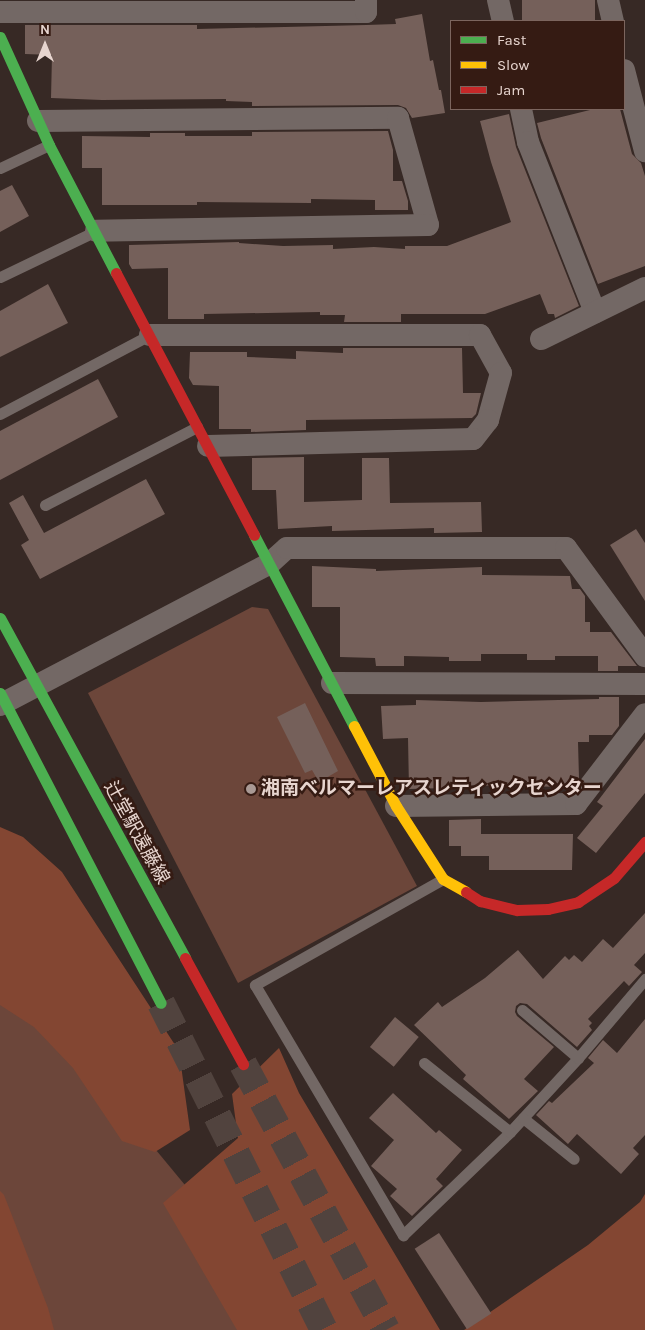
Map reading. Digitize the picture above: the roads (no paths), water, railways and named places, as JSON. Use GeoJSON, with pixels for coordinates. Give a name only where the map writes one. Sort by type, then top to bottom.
{"type":"FeatureCollection","features":[{"type":"Feature","properties":{"kind":"street"},"geometry":{"type":"LineString","coordinates":[[0,12],[366,12],[366,0]]}},
{"type":"Feature","properties":{"kind":"street"},"geometry":{"type":"LineString","coordinates":[[498,0],[503,20]]}},
{"type":"Feature","properties":{"kind":"street"},"geometry":{"type":"LineString","coordinates":[[608,0],[613,20]]}},
{"type":"Feature","properties":{"kind":"street"},"geometry":{"type":"LineString","coordinates":[[0,37],[3,55],[49,145],[96,231],[396,806],[442,878],[480,901],[517,910],[548,909],[578,902],[614,878],[645,842]]}},
{"type":"Feature","properties":{"kind":"street"},"geometry":{"type":"LineString","coordinates":[[625,74],[645,150]]}},
{"type":"Feature","properties":{"kind":"street"},"geometry":{"type":"LineString","coordinates":[[521,110],[528,142],[595,312]]}},
{"type":"Feature","properties":{"kind":"street"},"geometry":{"type":"LineString","coordinates":[[38,121],[398,118],[428,224],[96,231]]}},
{"type":"Feature","properties":{"kind":"street"},"geometry":{"type":"LineString","coordinates":[[541,339],[645,288]]}},
{"type":"Feature","properties":{"kind":"street"},"geometry":{"type":"LineString","coordinates":[[150,336],[480,336],[501,373],[488,420],[473,439],[202,436]]}},
{"type":"Feature","properties":{"kind":"street"},"geometry":{"type":"LineString","coordinates":[[161,1002],[1,700],[36,686],[269,564],[287,548],[566,548],[645,656]]}},
{"type":"Feature","properties":{"kind":"street","name":"辻堂駅遠藤線"},"geometry":{"type":"LineString","coordinates":[[0,618],[243,1064]]}},
{"type":"Feature","properties":{"kind":"street"},"geometry":{"type":"LineString","coordinates":[[332,683],[645,684]]}},
{"type":"Feature","properties":{"kind":"street"},"geometry":{"type":"LineString","coordinates":[[396,806],[576,804],[645,714]]}},
{"type":"Feature","properties":{"kind":"lane"},"geometry":{"type":"LineString","coordinates":[[0,168],[49,145]]}},
{"type":"Feature","properties":{"kind":"lane"},"geometry":{"type":"LineString","coordinates":[[0,277],[96,231]]}},
{"type":"Feature","properties":{"kind":"lane"},"geometry":{"type":"LineString","coordinates":[[0,414],[150,336]]}},
{"type":"Feature","properties":{"kind":"lane"},"geometry":{"type":"LineString","coordinates":[[45,505],[202,436]]}},
{"type":"Feature","properties":{"kind":"lane"},"geometry":{"type":"LineString","coordinates":[[442,878],[255,985],[403,1235],[510,1132],[578,1058],[645,979]]}},
{"type":"Feature","properties":{"kind":"lane"},"geometry":{"type":"LineString","coordinates":[[522,1010],[578,1058]]}},
{"type":"Feature","properties":{"kind":"lane"},"geometry":{"type":"LineString","coordinates":[[424,1063],[510,1132]]}},
{"type":"Feature","properties":{"kind":"lane"},"geometry":{"type":"LineString","coordinates":[[523,1118],[574,1159]]}},
{"type":"Feature","properties":{"kind":"tunnel"},"geometry":{"type":"LineString","coordinates":[[161,1003],[324,1330]]}},
{"type":"Feature","properties":{"kind":"tunnel"},"geometry":{"type":"LineString","coordinates":[[243,1064],[386,1330]]}},
{"type":"Feature","properties":{"kind":"place","name":"湘南ベルマーレアスレティックセンター"},"geometry":{"type":"Point","coordinates":[251,789]}}]}
